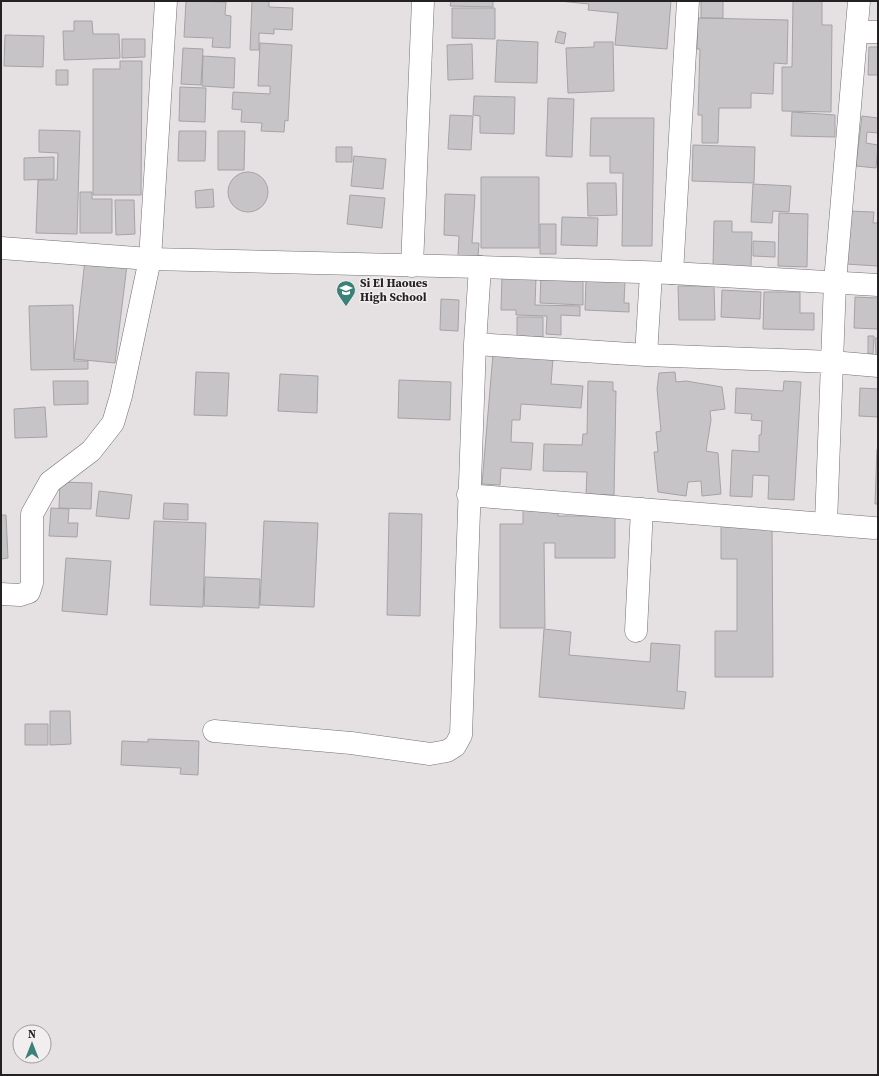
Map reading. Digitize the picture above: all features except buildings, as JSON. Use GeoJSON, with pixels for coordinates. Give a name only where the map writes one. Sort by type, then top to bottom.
{"type":"FeatureCollection","features":[{"type":"Feature","properties":{"kind":"street"},"geometry":{"type":"LineString","coordinates":[[1,594],[20,595],[29,592],[32,583],[32,514],[34,508],[50,482],[91,451],[113,423],[121,396],[150,259],[166,1]]}},
{"type":"Feature","properties":{"kind":"street"},"geometry":{"type":"LineString","coordinates":[[412,266],[423,1]]}},
{"type":"Feature","properties":{"kind":"street"},"geometry":{"type":"LineString","coordinates":[[646,354],[661,274],[688,1]]}},
{"type":"Feature","properties":{"kind":"street"},"geometry":{"type":"LineString","coordinates":[[826,523],[835,282],[859,1]]}},
{"type":"Feature","properties":{"kind":"street"},"geometry":{"type":"LineString","coordinates":[[857,32],[878,32]]}},
{"type":"Feature","properties":{"kind":"street"},"geometry":{"type":"LineString","coordinates":[[1,248],[150,259],[412,266],[480,266],[878,285]]}},
{"type":"Feature","properties":{"kind":"street"},"geometry":{"type":"LineString","coordinates":[[214,731],[351,743],[430,754],[447,751],[455,746],[461,735],[468,495],[480,266]]}},
{"type":"Feature","properties":{"kind":"street"},"geometry":{"type":"LineString","coordinates":[[475,344],[646,354],[832,362],[878,366]]}},
{"type":"Feature","properties":{"kind":"street"},"geometry":{"type":"LineString","coordinates":[[468,495],[874,528]]}},
{"type":"Feature","properties":{"kind":"street"},"geometry":{"type":"LineString","coordinates":[[636,630],[642,509]]}},
{"type":"Feature","properties":{"kind":"place","name":"Si El Haoues High School"},"geometry":{"type":"Point","coordinates":[346,307]}}]}
